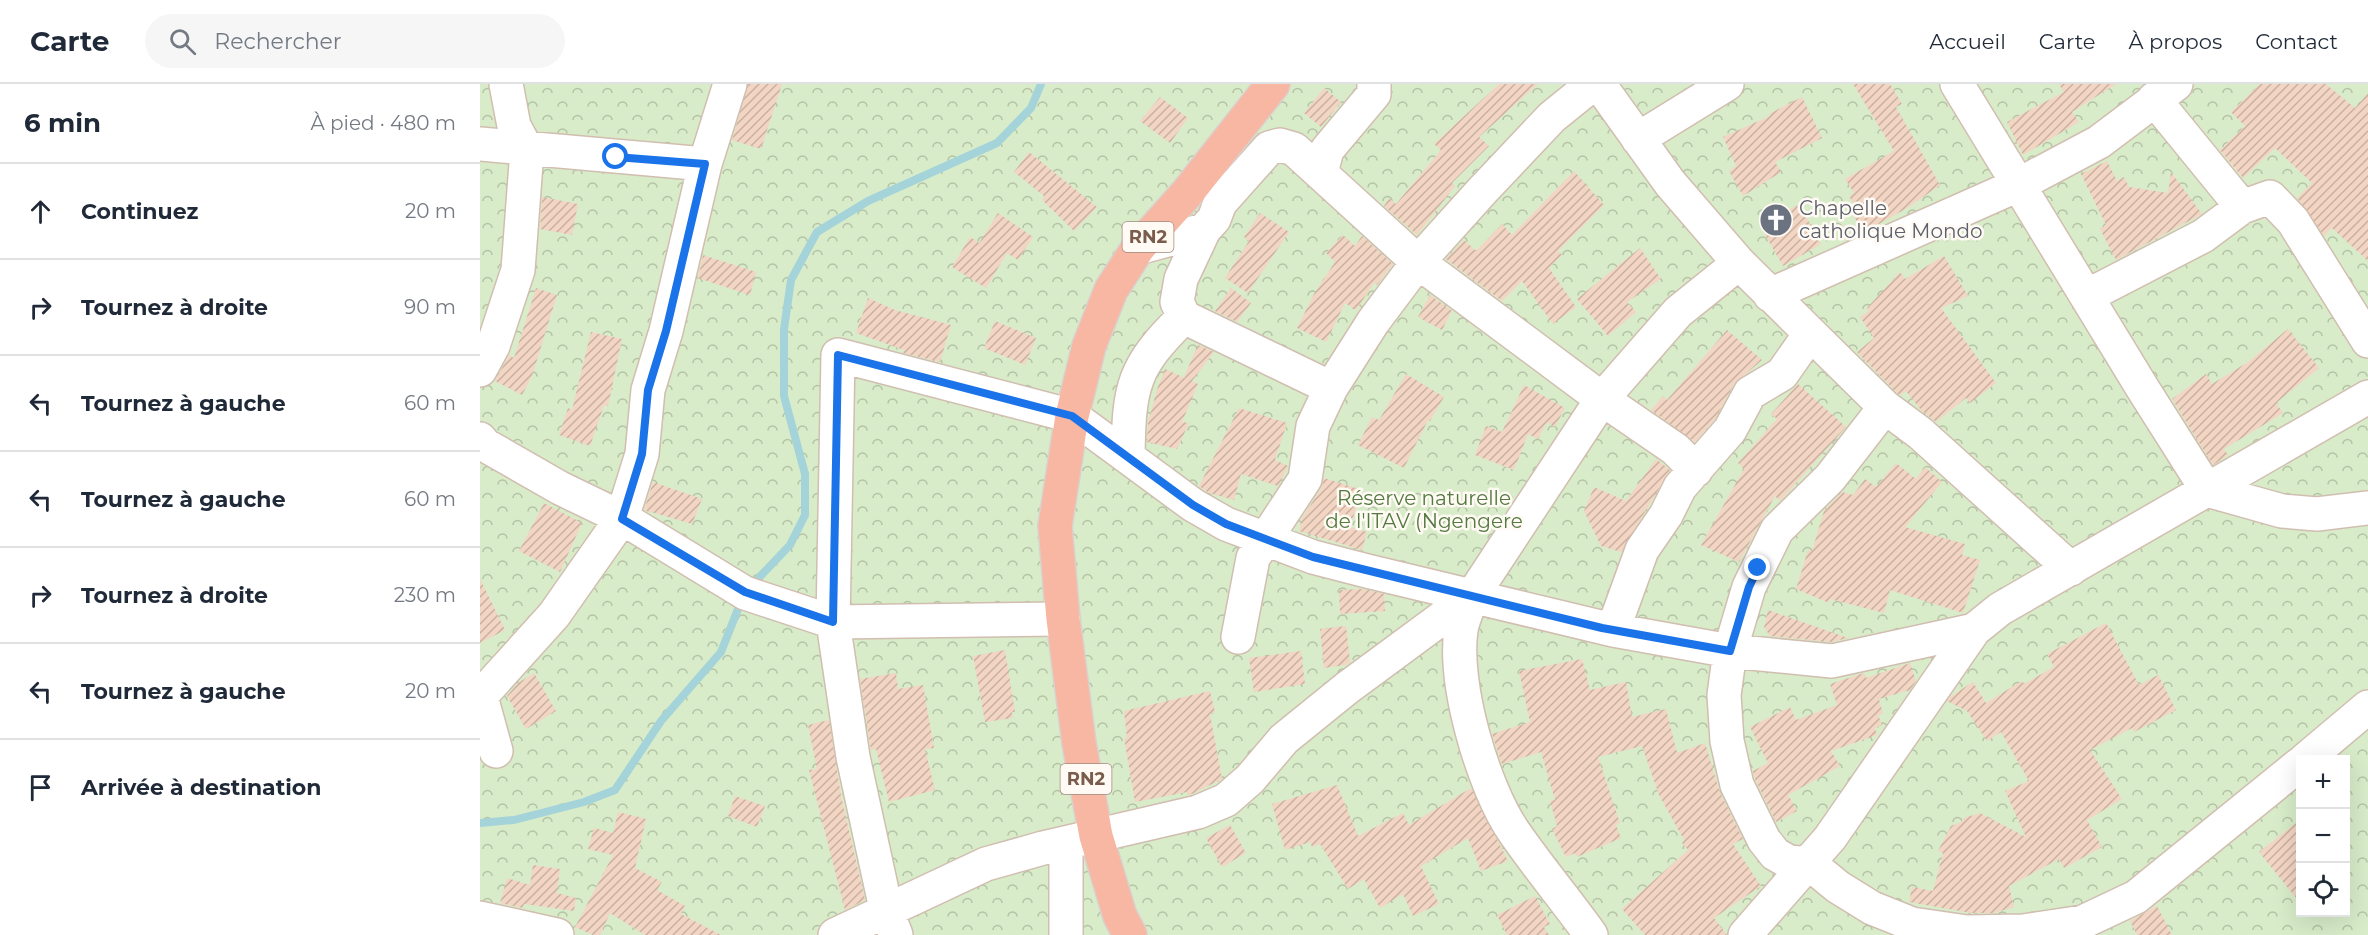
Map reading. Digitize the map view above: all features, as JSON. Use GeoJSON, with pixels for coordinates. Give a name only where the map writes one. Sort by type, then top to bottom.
{"type":"FeatureCollection","features":[{"type":"Feature","properties":{"kind":"highway","name":"RN2"},"geometry":{"type":"LineString","coordinates":[[1130,935],[1081,840],[1079,744],[1063,619],[1055,526],[1072,416],[1089,346],[1111,290],[1138,248],[1188,192],[1273,84]]}},
{"type":"Feature","properties":{"kind":"street"},"geometry":{"type":"LineString","coordinates":[[480,370],[493,346],[518,270],[527,150],[514,126],[506,84]]}},
{"type":"Feature","properties":{"kind":"street"},"geometry":{"type":"LineString","coordinates":[[496,751],[481,695],[554,615],[622,519],[642,454],[648,390],[666,331],[705,164],[730,84]]}},
{"type":"Feature","properties":{"kind":"street"},"geometry":{"type":"LineString","coordinates":[[1321,173],[1327,150],[1374,94],[1374,84]]}},
{"type":"Feature","properties":{"kind":"street"},"geometry":{"type":"LineString","coordinates":[[1238,637],[1253,558],[1305,479],[1313,426],[1331,388],[1372,322],[1418,262],[1552,117],[1593,84]]}},
{"type":"Feature","properties":{"kind":"street"},"geometry":{"type":"LineString","coordinates":[[1599,84],[1670,183],[1739,263],[1885,407],[1920,433],[2071,569]]}},
{"type":"Feature","properties":{"kind":"street"},"geometry":{"type":"LineString","coordinates":[[1638,139],[1727,84]]}},
{"type":"Feature","properties":{"kind":"street"},"geometry":{"type":"LineString","coordinates":[[1960,85],[2018,185],[2207,490],[2282,511],[2317,514],[2368,508]]}},
{"type":"Feature","properties":{"kind":"street"},"geometry":{"type":"LineString","coordinates":[[1770,294],[2018,185],[2099,142],[2165,91],[2256,202],[2293,221],[2368,341]]}},
{"type":"Feature","properties":{"kind":"street"},"geometry":{"type":"LineString","coordinates":[[480,144],[527,150],[705,164]]}},
{"type":"Feature","properties":{"kind":"street"},"geometry":{"type":"LineString","coordinates":[[1331,388],[1184,316],[1177,302],[1181,279],[1204,230],[1214,219],[1220,203],[1269,148],[1280,145],[1294,149],[1418,262],[1602,399],[1676,449],[1696,470]]}},
{"type":"Feature","properties":{"kind":"street"},"geometry":{"type":"LineString","coordinates":[[2087,296],[2203,236],[2256,202]]}},
{"type":"Feature","properties":{"kind":"street"},"geometry":{"type":"LineString","coordinates":[[1138,248],[1204,230]]}},
{"type":"Feature","properties":{"kind":"street"},"geometry":{"type":"LineString","coordinates":[[1591,935],[1513,830],[1482,768],[1467,704],[1461,661],[1461,629],[1473,594],[1602,399],[1678,312],[1739,263]]}},
{"type":"Feature","properties":{"kind":"street"},"geometry":{"type":"LineString","coordinates":[[1128,458],[1128,409],[1137,377],[1155,345],[1184,316]]}},
{"type":"Feature","properties":{"kind":"street"},"geometry":{"type":"LineString","coordinates":[[1613,630],[1642,550],[1666,515],[1680,487],[1730,430],[1750,393],[1782,374],[1810,334]]}},
{"type":"Feature","properties":{"kind":"street"},"geometry":{"type":"LineString","coordinates":[[891,922],[853,757],[833,622],[838,355],[1072,416],[1193,505],[1226,524],[1313,557],[1473,594],[1613,630],[1730,651],[1832,661],[1974,630]]}},
{"type":"Feature","properties":{"kind":"street"},"geometry":{"type":"LineString","coordinates":[[1745,935],[1810,864],[1974,630],[2000,609],[2368,397]]}},
{"type":"Feature","properties":{"kind":"street"},"geometry":{"type":"LineString","coordinates":[[1885,407],[1830,478],[1776,530],[1749,587],[1730,651],[1724,695],[1727,741],[1737,786],[1764,840],[1774,854],[1789,862],[1810,864],[1838,887],[1872,908],[1912,924],[1967,932],[2023,931],[2083,922],[2136,897],[2296,768]]}},
{"type":"Feature","properties":{"kind":"street"},"geometry":{"type":"LineString","coordinates":[[482,445],[622,519],[745,592],[833,622],[1063,619]]}},
{"type":"Feature","properties":{"kind":"street"},"geometry":{"type":"LineString","coordinates":[[835,935],[891,922],[986,864],[1198,812],[1226,800],[1250,779],[1284,740],[1347,688],[1473,594]]}},
{"type":"Feature","properties":{"kind":"street"},"geometry":{"type":"LineString","coordinates":[[2311,755],[2368,707]]}},
{"type":"Feature","properties":{"kind":"street"},"geometry":{"type":"LineString","coordinates":[[1066,935],[1081,840]]}},
{"type":"Feature","properties":{"kind":"street"},"geometry":{"type":"LineString","coordinates":[[480,918],[556,935]]}},
{"type":"Feature","properties":{"kind":"green space","name":"Réserve naturelle de l'ITAV (Ngengere"},"geometry":{"type":"Polygon","coordinates":[[[480,84],[2368,84],[2368,935],[480,935],[480,84]]]}},
{"type":"Feature","properties":{"kind":"building"},"geometry":{"type":"Polygon","coordinates":[[[748,84],[782,84],[761,149],[732,140],[748,84]]]}},
{"type":"Feature","properties":{"kind":"building"},"geometry":{"type":"Polygon","coordinates":[[[1499,84],[1538,84],[1479,137],[1489,146],[1452,183],[1455,186],[1417,235],[1384,206],[1389,198],[1396,204],[1441,150],[1434,144],[1499,84]]]}},
{"type":"Feature","properties":{"kind":"building"},"geometry":{"type":"Polygon","coordinates":[[[1853,84],[1890,84],[1902,104],[1896,107],[1940,185],[1909,207],[1863,233],[1851,211],[1856,208],[1849,196],[1854,193],[1845,179],[1894,151],[1853,84]]]}},
{"type":"Feature","properties":{"kind":"building"},"geometry":{"type":"Polygon","coordinates":[[[2059,84],[2116,84],[2072,112],[2079,122],[2023,155],[2007,122],[2064,92],[2059,84]]]}},
{"type":"Feature","properties":{"kind":"building"},"geometry":{"type":"Polygon","coordinates":[[[2260,84],[2326,84],[2355,108],[2368,93],[2368,261],[2332,228],[2324,236],[2297,198],[2312,183],[2275,148],[2243,178],[2220,150],[2245,126],[2231,112],[2260,84]]]}},
{"type":"Feature","properties":{"kind":"building"},"geometry":{"type":"Polygon","coordinates":[[[1324,88],[1341,102],[1321,127],[1304,113],[1324,88]]]}},
{"type":"Feature","properties":{"kind":"building"},"geometry":{"type":"Polygon","coordinates":[[[1160,97],[1188,118],[1170,143],[1140,121],[1160,97]]]}},
{"type":"Feature","properties":{"kind":"building"},"geometry":{"type":"Polygon","coordinates":[[[1802,97],[1822,138],[1775,162],[1781,172],[1743,196],[1729,171],[1736,166],[1723,137],[1770,116],[1769,114],[1802,97]]]}},
{"type":"Feature","properties":{"kind":"building"},"geometry":{"type":"Polygon","coordinates":[[[1029,152],[1097,207],[1074,231],[1042,200],[1044,196],[1014,172],[1029,152]]]}},
{"type":"Feature","properties":{"kind":"building"},"geometry":{"type":"Polygon","coordinates":[[[2107,161],[2117,181],[2124,177],[2129,187],[2168,193],[2171,172],[2202,214],[2116,260],[2100,229],[2106,225],[2081,174],[2107,161]]]}},
{"type":"Feature","properties":{"kind":"building"},"geometry":{"type":"Polygon","coordinates":[[[1574,171],[1604,205],[1558,251],[1562,255],[1549,268],[1576,307],[1553,324],[1522,281],[1502,301],[1446,259],[1464,240],[1476,251],[1502,224],[1512,235],[1574,171]]]}},
{"type":"Feature","properties":{"kind":"building"},"geometry":{"type":"Polygon","coordinates":[[[542,197],[578,204],[572,235],[540,229],[542,197]]]}},
{"type":"Feature","properties":{"kind":"building"},"geometry":{"type":"Polygon","coordinates":[[[1799,204],[1821,244],[1783,266],[1760,226],[1799,204]]]}},
{"type":"Feature","properties":{"kind":"building"},"geometry":{"type":"Polygon","coordinates":[[[998,213],[1033,237],[1018,260],[1007,253],[986,288],[952,267],[970,237],[979,243],[998,213]]]}},
{"type":"Feature","properties":{"kind":"building"},"geometry":{"type":"Polygon","coordinates":[[[1260,213],[1289,232],[1248,293],[1225,278],[1249,241],[1244,237],[1260,213]]]}},
{"type":"Feature","properties":{"kind":"building"},"geometry":{"type":"Polygon","coordinates":[[[1343,235],[1355,246],[1362,236],[1393,264],[1377,285],[1374,283],[1356,310],[1345,303],[1326,342],[1297,328],[1314,294],[1335,262],[1326,253],[1343,235]]]}},
{"type":"Feature","properties":{"kind":"building"},"geometry":{"type":"Polygon","coordinates":[[[1640,248],[1661,279],[1627,302],[1636,312],[1608,336],[1577,299],[1640,248]]]}},
{"type":"Feature","properties":{"kind":"building"},"geometry":{"type":"Polygon","coordinates":[[[703,255],[756,272],[750,295],[698,278],[703,255]]]}},
{"type":"Feature","properties":{"kind":"building"},"geometry":{"type":"Polygon","coordinates":[[[1944,256],[1968,296],[1941,308],[1996,383],[1970,403],[1966,398],[1936,422],[1921,410],[1906,391],[1900,395],[1897,393],[1857,352],[1874,338],[1860,317],[1869,311],[1867,308],[1900,272],[1905,279],[1944,256]]]}},
{"type":"Feature","properties":{"kind":"building"},"geometry":{"type":"Polygon","coordinates":[[[536,288],[557,295],[532,376],[522,395],[495,381],[509,355],[514,358],[536,288]]]}},
{"type":"Feature","properties":{"kind":"building"},"geometry":{"type":"Polygon","coordinates":[[[1231,288],[1251,303],[1237,322],[1215,311],[1231,288]]]}},
{"type":"Feature","properties":{"kind":"building"},"geometry":{"type":"Polygon","coordinates":[[[1430,295],[1452,311],[1442,330],[1418,317],[1430,295]]]}},
{"type":"Feature","properties":{"kind":"building"},"geometry":{"type":"Polygon","coordinates":[[[868,298],[895,310],[951,325],[940,362],[903,353],[904,350],[856,333],[868,298]]]}},
{"type":"Feature","properties":{"kind":"building"},"geometry":{"type":"Polygon","coordinates":[[[995,321],[1036,338],[1025,365],[984,348],[995,321]]]}},
{"type":"Feature","properties":{"kind":"building"},"geometry":{"type":"Polygon","coordinates":[[[2288,329],[2319,368],[2276,403],[2283,413],[2224,449],[2228,455],[2213,465],[2172,399],[2206,374],[2212,384],[2248,362],[2288,329]]]}},
{"type":"Feature","properties":{"kind":"building"},"geometry":{"type":"Polygon","coordinates":[[[1727,330],[1762,360],[1734,384],[1715,419],[1695,442],[1651,410],[1663,396],[1667,400],[1727,330]]]}},
{"type":"Feature","properties":{"kind":"building"},"geometry":{"type":"Polygon","coordinates":[[[591,332],[622,339],[608,406],[604,405],[590,446],[559,435],[568,408],[572,410],[591,332]]]}},
{"type":"Feature","properties":{"kind":"building"},"geometry":{"type":"Polygon","coordinates":[[[1198,345],[1214,352],[1192,381],[1198,384],[1182,422],[1189,423],[1177,449],[1147,442],[1148,423],[1165,369],[1187,379],[1184,377],[1198,345]]]}},
{"type":"Feature","properties":{"kind":"building"},"geometry":{"type":"Polygon","coordinates":[[[1406,374],[1444,397],[1430,421],[1428,420],[1404,468],[1358,445],[1372,417],[1379,420],[1406,374]]]}},
{"type":"Feature","properties":{"kind":"building"},"geometry":{"type":"Polygon","coordinates":[[[1798,384],[1846,427],[1780,501],[1775,496],[1739,562],[1701,545],[1744,469],[1738,463],[1777,419],[1771,414],[1798,384]]]}},
{"type":"Feature","properties":{"kind":"building"},"geometry":{"type":"Polygon","coordinates":[[[1524,385],[1565,408],[1555,427],[1547,422],[1538,439],[1528,434],[1514,470],[1475,455],[1486,426],[1502,432],[1524,385]]]}},
{"type":"Feature","properties":{"kind":"building"},"geometry":{"type":"Polygon","coordinates":[[[1239,408],[1287,423],[1275,460],[1288,466],[1278,486],[1241,474],[1234,500],[1209,493],[1199,486],[1239,408]]]}},
{"type":"Feature","properties":{"kind":"building"},"geometry":{"type":"Polygon","coordinates":[[[1656,459],[1670,470],[1621,552],[1601,546],[1584,511],[1594,487],[1626,501],[1656,459]]]}},
{"type":"Feature","properties":{"kind":"building"},"geometry":{"type":"Polygon","coordinates":[[[1896,463],[1916,479],[1925,467],[1942,482],[1905,527],[1965,544],[1962,555],[1980,560],[1963,613],[1890,590],[1884,613],[1830,599],[1829,603],[1796,589],[1808,550],[1812,551],[1824,511],[1842,492],[1853,495],[1865,479],[1876,487],[1896,463]]]}},
{"type":"Feature","properties":{"kind":"building"},"geometry":{"type":"Polygon","coordinates":[[[1324,478],[1362,490],[1350,527],[1367,532],[1362,550],[1299,531],[1302,518],[1321,489],[1324,478]]]}},
{"type":"Feature","properties":{"kind":"building"},"geometry":{"type":"Polygon","coordinates":[[[653,482],[702,499],[692,524],[644,510],[653,482]]]}},
{"type":"Feature","properties":{"kind":"building"},"geometry":{"type":"Polygon","coordinates":[[[544,503],[582,523],[560,572],[519,551],[544,503]]]}},
{"type":"Feature","properties":{"kind":"building"},"geometry":{"type":"Polygon","coordinates":[[[480,579],[505,630],[480,643],[480,579]]]}},
{"type":"Feature","properties":{"kind":"building"},"geometry":{"type":"Polygon","coordinates":[[[1362,589],[1384,594],[1385,611],[1340,614],[1339,590],[1362,589]]]}},
{"type":"Feature","properties":{"kind":"building"},"geometry":{"type":"Polygon","coordinates":[[[1768,610],[1848,638],[1831,642],[1770,636],[1764,627],[1768,610]]]}},
{"type":"Feature","properties":{"kind":"building"},"geometry":{"type":"Polygon","coordinates":[[[2106,623],[2139,685],[2158,675],[2176,710],[2134,732],[2132,728],[2090,750],[2122,799],[2087,820],[2102,847],[2064,868],[2059,859],[2009,886],[2014,907],[1993,913],[1971,913],[1909,902],[1912,887],[1933,891],[1943,853],[1938,851],[1951,826],[1961,822],[1964,818],[1980,813],[2026,837],[2005,791],[2029,781],[2001,732],[1987,741],[1967,711],[1947,701],[1973,682],[1986,703],[2020,682],[2026,683],[2054,667],[2047,654],[2106,623]]]}},
{"type":"Feature","properties":{"kind":"building"},"geometry":{"type":"Polygon","coordinates":[[[1346,626],[1350,662],[1346,665],[1324,668],[1320,629],[1346,626]]]}},
{"type":"Feature","properties":{"kind":"building"},"geometry":{"type":"Polygon","coordinates":[[[1005,650],[1015,712],[1012,712],[1013,718],[985,722],[973,656],[1005,650]]]}},
{"type":"Feature","properties":{"kind":"building"},"geometry":{"type":"Polygon","coordinates":[[[1301,651],[1305,684],[1254,692],[1249,658],[1301,651]]]}},
{"type":"Feature","properties":{"kind":"building"},"geometry":{"type":"Polygon","coordinates":[[[1582,659],[1590,690],[1626,682],[1632,717],[1666,709],[1677,753],[1705,743],[1720,793],[1743,839],[1733,844],[1761,886],[1714,918],[1727,935],[1645,935],[1622,909],[1688,850],[1682,843],[1684,840],[1659,795],[1642,746],[1598,757],[1620,823],[1616,825],[1621,838],[1577,857],[1575,853],[1566,857],[1552,829],[1557,826],[1550,801],[1555,800],[1541,752],[1502,764],[1492,734],[1530,722],[1519,671],[1582,659]]]}},
{"type":"Feature","properties":{"kind":"building"},"geometry":{"type":"Polygon","coordinates":[[[1910,663],[1916,681],[1910,690],[1879,699],[1883,714],[1878,715],[1882,725],[1875,728],[1877,735],[1831,751],[1840,766],[1788,795],[1797,811],[1776,822],[1755,779],[1753,771],[1768,763],[1750,727],[1790,707],[1796,720],[1837,705],[1830,684],[1864,673],[1866,678],[1910,663]]]}},
{"type":"Feature","properties":{"kind":"building"},"geometry":{"type":"Polygon","coordinates":[[[534,673],[556,711],[526,729],[507,696],[518,683],[534,673]]]}},
{"type":"Feature","properties":{"kind":"building"},"geometry":{"type":"Polygon","coordinates":[[[896,673],[898,689],[923,685],[934,748],[925,749],[935,790],[889,802],[876,749],[871,750],[860,679],[896,673]]]}},
{"type":"Feature","properties":{"kind":"building"},"geometry":{"type":"Polygon","coordinates":[[[1210,691],[1215,712],[1210,714],[1222,779],[1192,794],[1187,795],[1187,792],[1135,802],[1124,738],[1127,738],[1124,711],[1210,691]]]}},
{"type":"Feature","properties":{"kind":"building"},"geometry":{"type":"Polygon","coordinates":[[[829,720],[841,796],[865,900],[845,910],[809,770],[817,769],[808,725],[829,720]]]}},
{"type":"Feature","properties":{"kind":"building"},"geometry":{"type":"Polygon","coordinates":[[[1337,785],[1358,836],[1403,813],[1409,825],[1471,788],[1508,861],[1481,871],[1468,838],[1421,866],[1439,904],[1413,916],[1403,894],[1380,908],[1364,879],[1348,889],[1320,844],[1312,847],[1310,842],[1285,850],[1272,804],[1337,785]]]}},
{"type":"Feature","properties":{"kind":"building"},"geometry":{"type":"Polygon","coordinates":[[[735,796],[765,806],[757,827],[728,816],[735,796]]]}},
{"type":"Feature","properties":{"kind":"building"},"geometry":{"type":"Polygon","coordinates":[[[618,812],[646,819],[635,868],[662,882],[657,890],[685,906],[681,914],[721,935],[645,935],[610,913],[600,935],[593,935],[575,927],[613,855],[588,849],[594,828],[613,833],[618,812]]]}},
{"type":"Feature","properties":{"kind":"building"},"geometry":{"type":"Polygon","coordinates":[[[2296,823],[2296,898],[2259,852],[2296,823]]]}},
{"type":"Feature","properties":{"kind":"building"},"geometry":{"type":"Polygon","coordinates":[[[1230,825],[1246,853],[1222,867],[1206,838],[1230,825]]]}},
{"type":"Feature","properties":{"kind":"building"},"geometry":{"type":"Polygon","coordinates":[[[533,865],[560,869],[557,893],[576,898],[574,911],[524,904],[523,908],[500,903],[507,878],[530,885],[533,865]]]}},
{"type":"Feature","properties":{"kind":"building"},"geometry":{"type":"Polygon","coordinates":[[[1535,896],[1550,924],[1544,927],[1549,935],[1507,935],[1497,915],[1535,896]]]}},
{"type":"Feature","properties":{"kind":"building"},"geometry":{"type":"Polygon","coordinates":[[[2157,906],[2172,935],[2137,935],[2130,921],[2157,906]]]}},
{"type":"Feature","properties":{"kind":"waterway"},"geometry":{"type":"LineString","coordinates":[[751,586],[790,545],[805,515],[805,474],[784,396],[784,329],[791,280],[817,232],[868,201],[997,143],[1031,108],[1041,84]]}},
{"type":"Feature","properties":{"kind":"waterway"},"geometry":{"type":"LineString","coordinates":[[480,823],[514,820],[584,802],[615,790],[661,721],[721,652],[742,599]]}},
{"type":"Feature","properties":{"kind":"place","name":"Chapelle catholique Mondo"},"geometry":{"type":"Point","coordinates":[1776,220]}},
{"type":"Feature","properties":{"kind":"route"},"geometry":{"type":"LineString","coordinates":[[616,157],[705,164],[666,331],[648,390],[642,454],[622,519],[745,592],[833,622],[838,355],[1072,416],[1193,505],[1226,524],[1313,557],[1473,594],[1602,628],[1730,651],[1749,587],[1758,568]]}}]}
